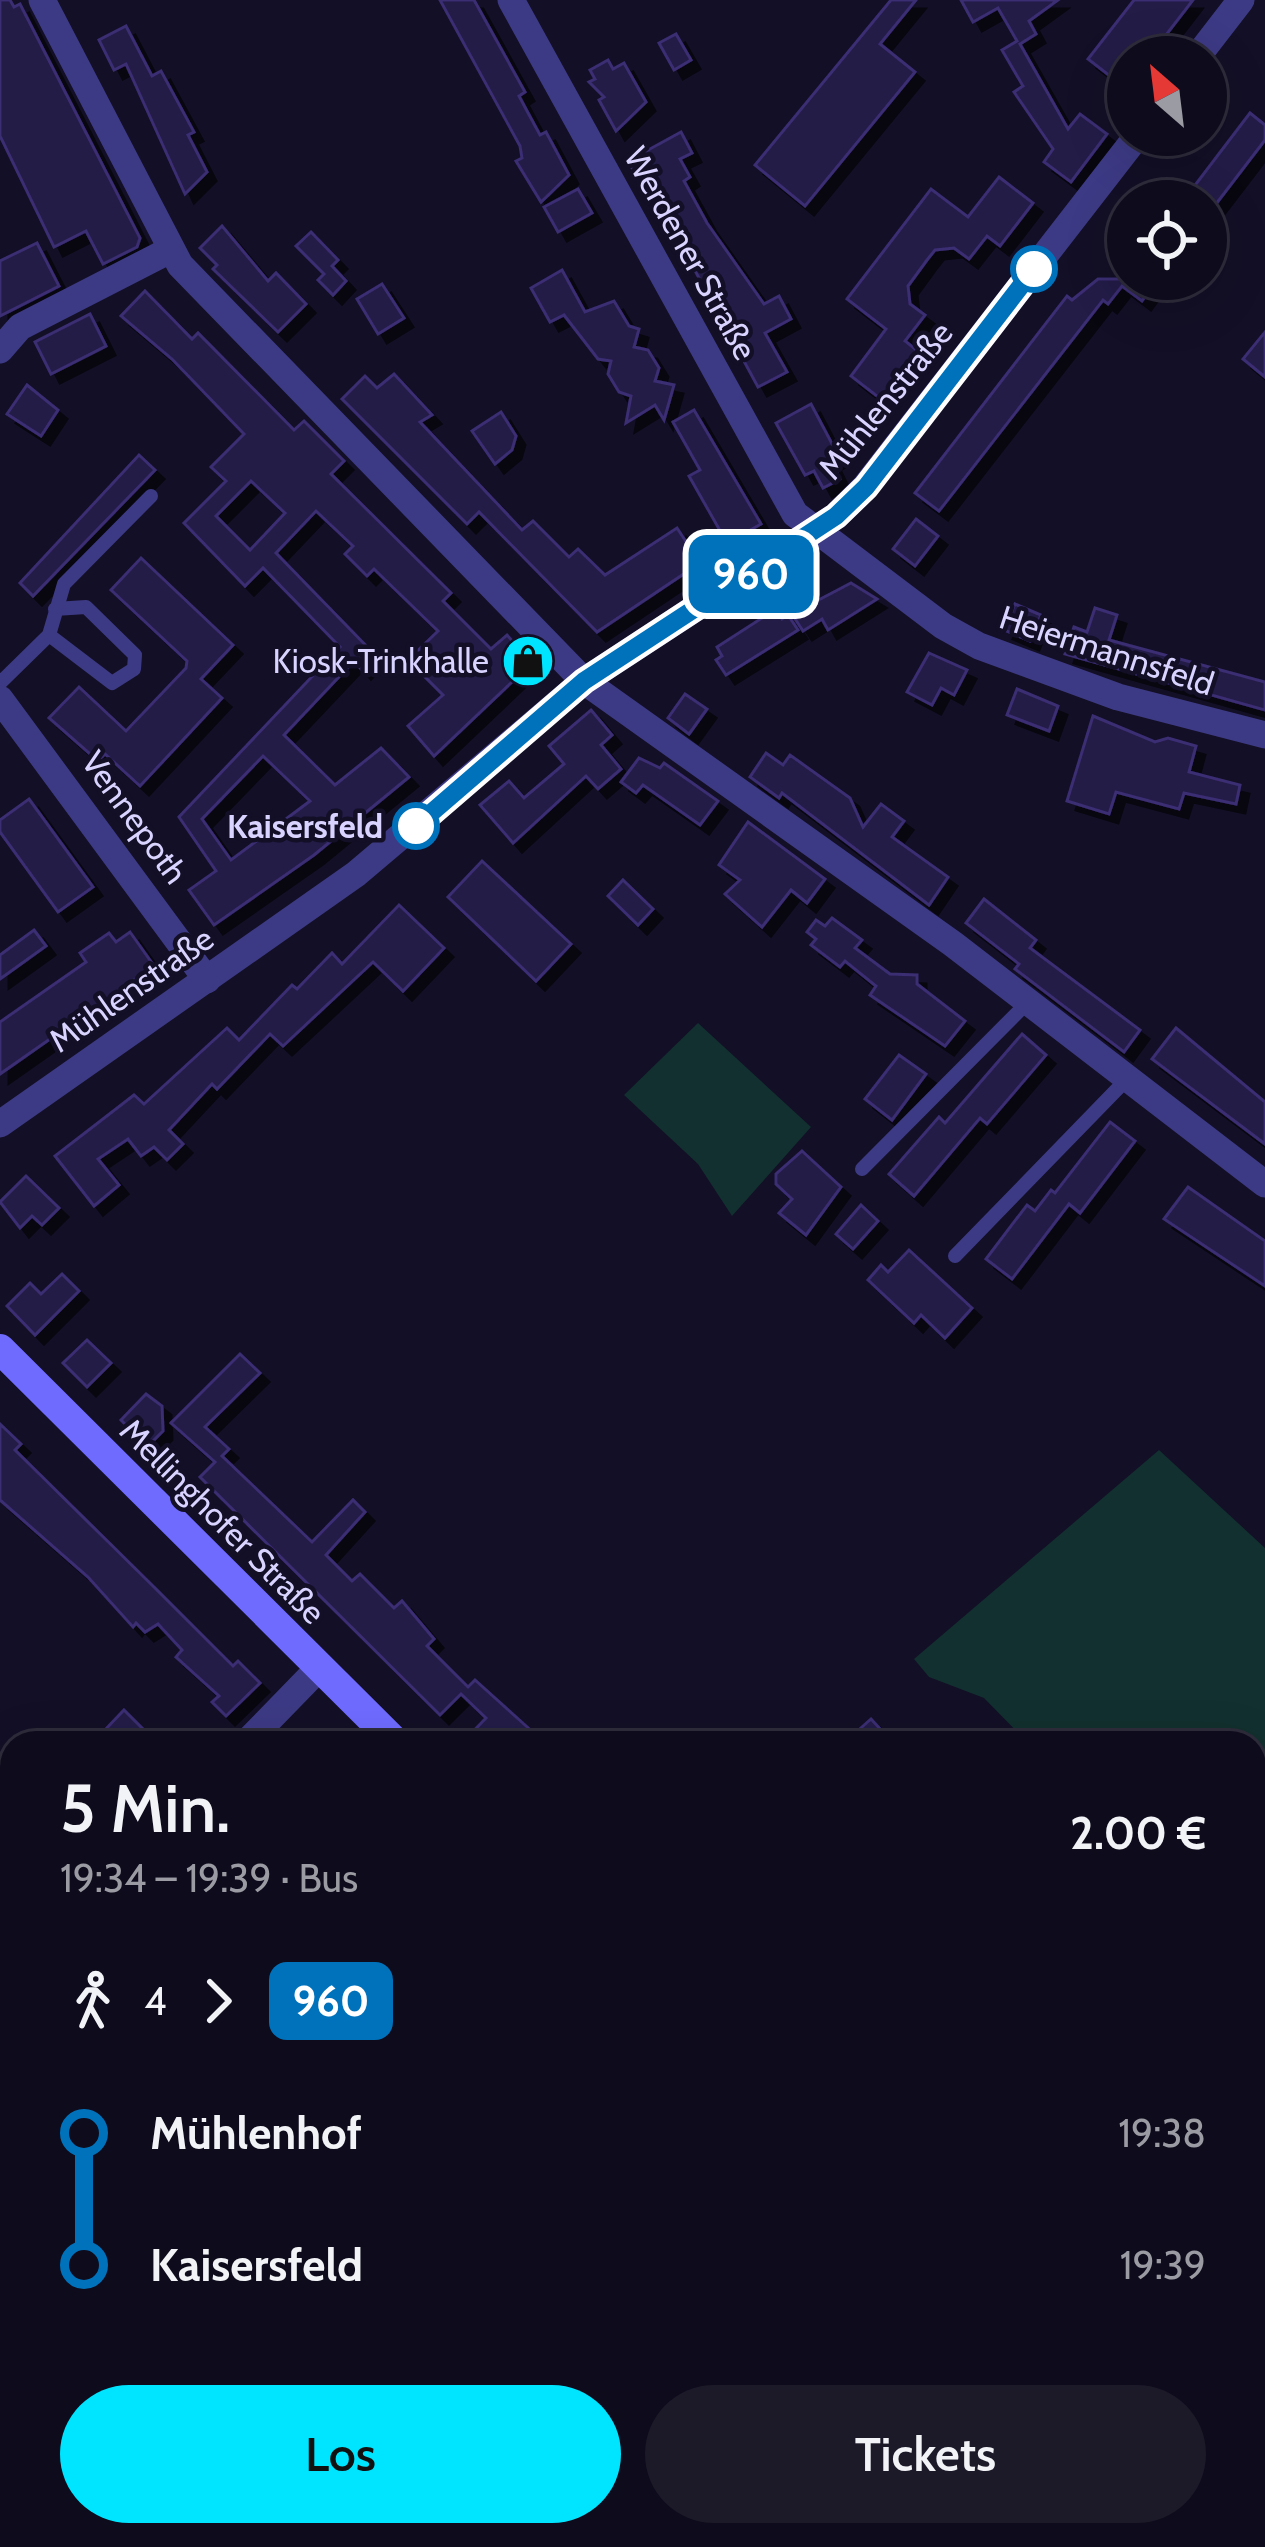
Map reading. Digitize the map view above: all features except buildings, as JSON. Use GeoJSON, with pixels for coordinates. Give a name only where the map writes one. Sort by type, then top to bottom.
{"type":"FeatureCollection","features":[{"type":"Feature","properties":{"kind":"main road","name":"Mellinghofer Straße"},"geometry":{"type":"LineString","coordinates":[[0,1349],[383,1731]]}},
{"type":"Feature","properties":{"kind":"street"},"geometry":{"type":"LineString","coordinates":[[42,0],[170,250],[584,681],[1028,1001],[1265,1184]]}},
{"type":"Feature","properties":{"kind":"street","name":"Werdener Straße"},"geometry":{"type":"LineString","coordinates":[[511,0],[787,504],[821,529]]}},
{"type":"Feature","properties":{"kind":"street"},"geometry":{"type":"LineString","coordinates":[[1214,36],[1241,0]]}},
{"type":"Feature","properties":{"kind":"street","name":"Mühlenstraße"},"geometry":{"type":"LineString","coordinates":[[0,1124],[376,858],[584,681],[821,529],[866,487],[1122,156]]}},
{"type":"Feature","properties":{"kind":"street"},"geometry":{"type":"LineString","coordinates":[[0,350],[20,327],[170,250]]}},
{"type":"Feature","properties":{"kind":"street","name":"Heiermannsfeld"},"geometry":{"type":"LineString","coordinates":[[821,529],[943,626],[979,646],[1118,697],[1265,735]]}},
{"type":"Feature","properties":{"kind":"street","name":"Vennepoth"},"geometry":{"type":"LineString","coordinates":[[0,699],[208,980]]}},
{"type":"Feature","properties":{"kind":"street"},"geometry":{"type":"LineString","coordinates":[[258,1731],[320,1667]]}},
{"type":"Feature","properties":{"kind":"lane"},"geometry":{"type":"LineString","coordinates":[[0,682],[49,635],[64,584],[151,496]]}},
{"type":"Feature","properties":{"kind":"lane"},"geometry":{"type":"LineString","coordinates":[[49,635],[112,683],[134,669],[135,655],[86,607],[55,609]]}},
{"type":"Feature","properties":{"kind":"lane"},"geometry":{"type":"LineString","coordinates":[[862,1169],[1028,1001]]}},
{"type":"Feature","properties":{"kind":"lane"},"geometry":{"type":"LineString","coordinates":[[956,1256],[1128,1078]]}},
{"type":"Feature","properties":{"kind":"green space"},"geometry":{"type":"Polygon","coordinates":[[[698,1023],[811,1127],[732,1216],[698,1164],[624,1095],[698,1023]]]}},
{"type":"Feature","properties":{"kind":"green space"},"geometry":{"type":"Polygon","coordinates":[[[1159,1450],[1265,1548],[1265,1731],[1016,1731],[984,1698],[929,1677],[914,1659],[1159,1450]]]}},
{"type":"Feature","properties":{"kind":"bus line","name":"960"},"geometry":{"type":"LineString","coordinates":[[416,826],[584,681],[836,516],[866,487],[1034,269]]}},
{"type":"Feature","properties":{"kind":"place","name":"Kiosk-Trinkhalle"},"geometry":{"type":"Point","coordinates":[528,661]}},
{"type":"Feature","properties":{"kind":"place","name":"Kaisersfeld"},"geometry":{"type":"Point","coordinates":[416,826]}}]}
